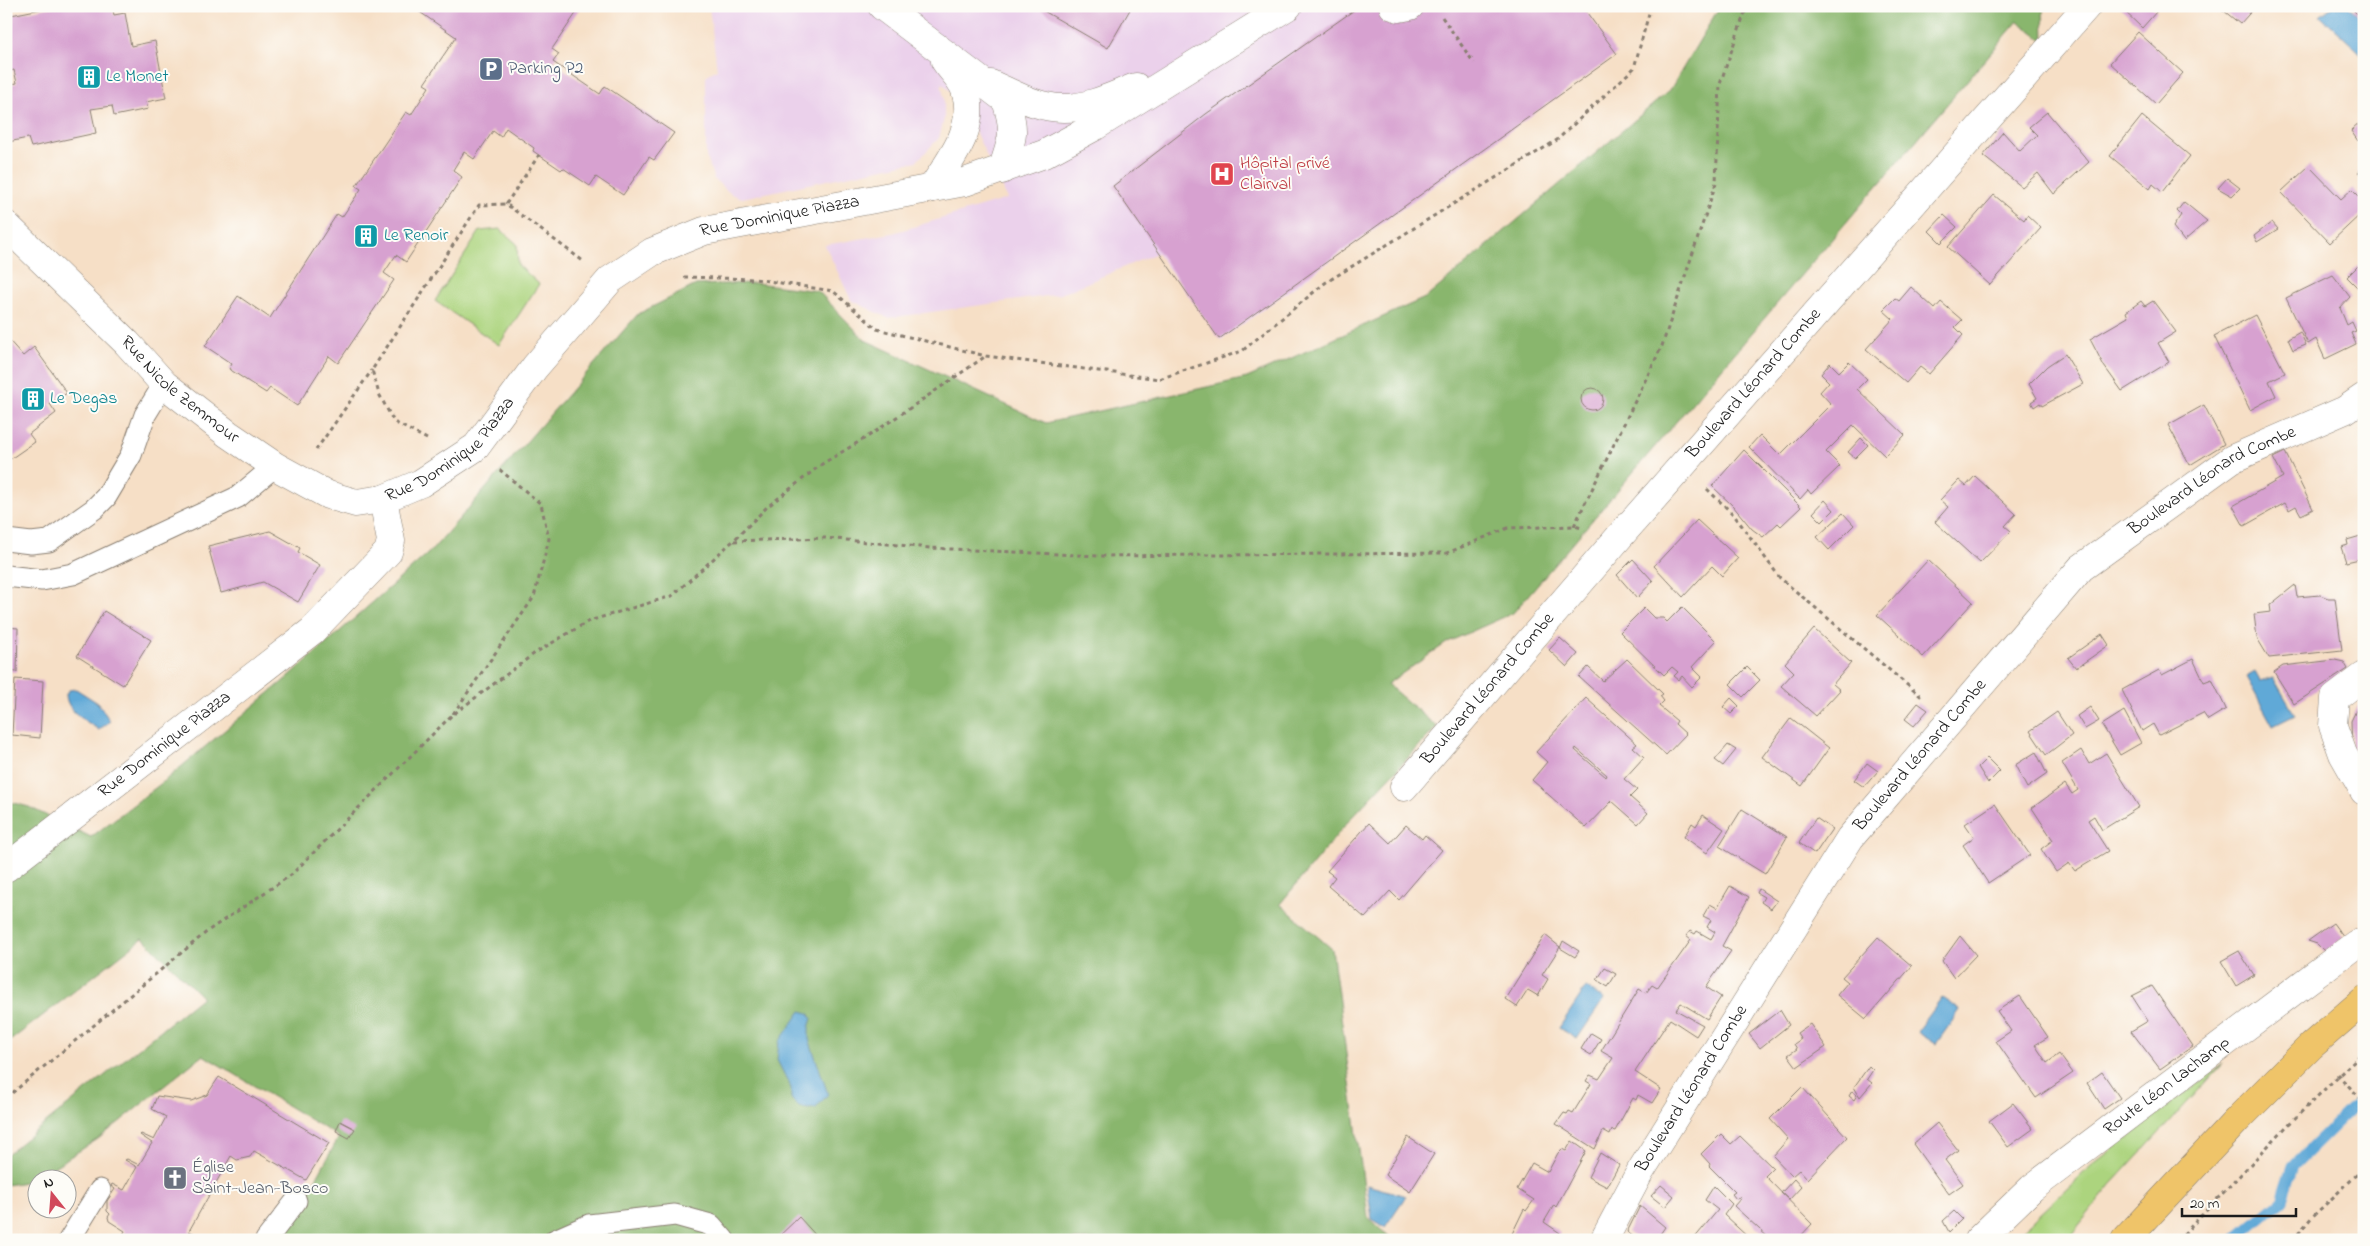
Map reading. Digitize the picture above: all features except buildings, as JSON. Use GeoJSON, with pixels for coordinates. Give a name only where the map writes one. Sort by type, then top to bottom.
{"type":"FeatureCollection","features":[{"type":"Feature","properties":{"kind":"main road"},"geometry":{"type":"LineString","coordinates":[[2125,1240],[2237,1120],[2311,1046],[2364,1000]]}},
{"type":"Feature","properties":{"kind":"street"},"geometry":{"type":"LineString","coordinates":[[882,6],[1006,100],[1012,120],[1014,138],[1002,170]]}},
{"type":"Feature","properties":{"kind":"street"},"geometry":{"type":"LineString","coordinates":[[981,80],[1035,103],[1065,108],[1095,102],[1182,71],[1288,6]]}},
{"type":"Feature","properties":{"kind":"street"},"geometry":{"type":"LineString","coordinates":[[1393,6],[1399,8],[1410,6]]}},
{"type":"Feature","properties":{"kind":"street","name":"Boulevard Léonard Combe"},"geometry":{"type":"LineString","coordinates":[[1404,787],[1620,536],[2088,6]]}},
{"type":"Feature","properties":{"kind":"street"},"geometry":{"type":"LineString","coordinates":[[932,188],[954,155],[969,121],[965,89],[934,46]]}},
{"type":"Feature","properties":{"kind":"street","name":"Rue Dominique Piazza"},"geometry":{"type":"LineString","coordinates":[[6,868],[312,632],[388,552],[391,541],[382,499],[420,483],[476,447],[535,367],[610,280],[652,252],[704,231],[965,182],[1002,170],[1044,154],[1086,132],[1182,71]]}},
{"type":"Feature","properties":{"kind":"street","name":"Rue Nicole Zemmour"},"geometry":{"type":"LineString","coordinates":[[6,225],[127,343],[164,384],[228,434],[275,466],[328,495],[356,503],[382,499]]}},
{"type":"Feature","properties":{"kind":"street","name":"Boulevard Léonard Combe"},"geometry":{"type":"LineString","coordinates":[[1604,1240],[1640,1172],[1850,838],[2081,568],[2232,459],[2345,410],[2364,397]]}},
{"type":"Feature","properties":{"kind":"street"},"geometry":{"type":"LineString","coordinates":[[2364,676],[2335,698],[2333,726],[2343,754],[2364,791]]}},
{"type":"Feature","properties":{"kind":"street","name":"Route Léon Lachamp"},"geometry":{"type":"LineString","coordinates":[[1978,1240],[2032,1188],[2356,944],[2364,943]]}},
{"type":"Feature","properties":{"kind":"lane"},"geometry":{"type":"LineString","coordinates":[[6,540],[31,543],[49,542],[94,509],[106,497],[131,455],[144,415],[164,384]]}},
{"type":"Feature","properties":{"kind":"lane"},"geometry":{"type":"LineString","coordinates":[[6,576],[42,580],[73,574],[238,497],[275,466]]}},
{"type":"Feature","properties":{"kind":"lane"},"geometry":{"type":"LineString","coordinates":[[69,1240],[100,1190]]}},
{"type":"Feature","properties":{"kind":"lane"},"geometry":{"type":"LineString","coordinates":[[266,1240],[296,1200]]}},
{"type":"Feature","properties":{"kind":"lane"},"geometry":{"type":"LineString","coordinates":[[554,1240],[590,1225],[675,1215],[711,1225],[724,1240]]}},
{"type":"Feature","properties":{"kind":"path"},"geometry":{"type":"LineString","coordinates":[[652,252],[684,277],[755,279],[833,290],[877,330],[986,356],[1159,379],[1242,351],[1325,283],[1557,140],[1634,68],[1651,6]]}},
{"type":"Feature","properties":{"kind":"path"},"geometry":{"type":"LineString","coordinates":[[1574,526],[1662,346],[1716,183],[1720,84],[1747,6]]}},
{"type":"Feature","properties":{"kind":"path"},"geometry":{"type":"LineString","coordinates":[[1438,12],[1474,63]]}},
{"type":"Feature","properties":{"kind":"path"},"geometry":{"type":"LineString","coordinates":[[506,204],[539,156]]}},
{"type":"Feature","properties":{"kind":"path"},"geometry":{"type":"LineString","coordinates":[[318,448],[372,370],[479,205],[506,204],[610,280]]}},
{"type":"Feature","properties":{"kind":"path"},"geometry":{"type":"LineString","coordinates":[[6,1098],[209,930],[291,875],[451,716],[535,653],[589,621],[672,596],[733,541],[767,507],[822,464],[872,434],[986,356]]}},
{"type":"Feature","properties":{"kind":"path"},"geometry":{"type":"LineString","coordinates":[[372,370],[379,394],[394,422],[444,448],[466,454]]}},
{"type":"Feature","properties":{"kind":"path"},"geometry":{"type":"LineString","coordinates":[[1682,466],[1734,515],[1780,578],[1949,721]]}},
{"type":"Feature","properties":{"kind":"path"},"geometry":{"type":"LineString","coordinates":[[451,716],[534,597],[549,539],[541,504],[503,473]]}},
{"type":"Feature","properties":{"kind":"path"},"geometry":{"type":"LineString","coordinates":[[733,541],[825,538],[930,548],[1098,556],[1447,553],[1508,528],[1574,526],[1620,536]]}},
{"type":"Feature","properties":{"kind":"path"},"geometry":{"type":"LineString","coordinates":[[2178,1240],[2289,1124],[2364,1051]]}},
{"type":"Feature","properties":{"kind":"path"},"geometry":{"type":"LineString","coordinates":[[2345,1083],[2364,1102]]}},
{"type":"Feature","properties":{"kind":"path"},"geometry":{"type":"LineString","coordinates":[[2294,1240],[2312,1217],[2364,1168]]}},
{"type":"Feature","properties":{"kind":"shaded area","name":"Hôpital privé Clairval"},"geometry":{"type":"Polygon","coordinates":[[[709,6],[1582,6],[1617,54],[1221,340],[1157,253],[1061,294],[888,318],[851,300],[825,245],[893,233],[1007,199],[966,112],[953,93],[941,83],[944,98],[944,119],[939,138],[917,161],[742,198],[731,194],[714,179],[706,156],[706,76],[717,69],[709,6]]]}},
{"type":"Feature","properties":{"kind":"green space"},"geometry":{"type":"Polygon","coordinates":[[[1720,6],[2043,6],[2044,41],[2018,21],[1513,613],[1448,642],[1387,684],[1437,727],[1351,818],[1280,904],[1332,949],[1368,1217],[1393,1240],[282,1240],[339,1137],[203,1055],[98,1139],[52,1168],[28,1168],[28,1182],[6,1185],[6,1155],[202,997],[143,938],[6,1044],[6,801],[29,807],[91,837],[163,782],[287,678],[433,549],[638,314],[696,285],[756,283],[818,291],[865,340],[1046,423],[1247,378],[1427,297],[1670,90],[1720,6]]]}},
{"type":"Feature","properties":{"kind":"green space"},"geometry":{"type":"Polygon","coordinates":[[[500,229],[517,244],[518,265],[539,284],[499,345],[435,301],[480,231],[500,229]]]}},
{"type":"Feature","properties":{"kind":"green space"},"geometry":{"type":"Polygon","coordinates":[[[2223,1064],[2111,1185],[2067,1240],[2013,1240],[2092,1165],[2223,1064]]]}},
{"type":"Feature","properties":{"kind":"water"},"geometry":{"type":"Polygon","coordinates":[[[2333,6],[2348,6],[2364,20],[2364,56],[2320,16],[2333,6]]]}},
{"type":"Feature","properties":{"kind":"water"},"geometry":{"type":"Polygon","coordinates":[[[2255,672],[2260,681],[2273,677],[2295,715],[2273,726],[2246,677],[2255,672]]]}},
{"type":"Feature","properties":{"kind":"water"},"geometry":{"type":"Polygon","coordinates":[[[76,689],[98,703],[110,721],[99,730],[69,706],[66,694],[69,690],[76,689]]]}},
{"type":"Feature","properties":{"kind":"water"},"geometry":{"type":"Polygon","coordinates":[[[1586,987],[1604,999],[1577,1039],[1559,1028],[1586,987]]]}},
{"type":"Feature","properties":{"kind":"water"},"geometry":{"type":"Polygon","coordinates":[[[1942,998],[1960,1010],[1936,1044],[1917,1032],[1942,998]]]}},
{"type":"Feature","properties":{"kind":"water"},"geometry":{"type":"Polygon","coordinates":[[[801,1011],[809,1013],[812,1018],[809,1028],[809,1039],[828,1094],[816,1108],[808,1109],[799,1107],[791,1098],[791,1088],[777,1060],[779,1042],[801,1011]]]}},
{"type":"Feature","properties":{"kind":"water"},"geometry":{"type":"Polygon","coordinates":[[[1367,1185],[1406,1196],[1385,1227],[1372,1219],[1367,1185]]]}},
{"type":"Feature","properties":{"kind":"waterway"},"geometry":{"type":"LineString","coordinates":[[2235,1240],[2282,1200],[2293,1166],[2364,1096]]}},
{"type":"Feature","properties":{"kind":"place","name":"Parking P2"},"geometry":{"type":"Point","coordinates":[491,69]}},
{"type":"Feature","properties":{"kind":"place","name":"Le Monet"},"geometry":{"type":"Point","coordinates":[89,77]}},
{"type":"Feature","properties":{"kind":"place","name":"Hôpital privé Clairval"},"geometry":{"type":"Point","coordinates":[1222,174]}},
{"type":"Feature","properties":{"kind":"place","name":"Le Renoir"},"geometry":{"type":"Point","coordinates":[366,236]}},
{"type":"Feature","properties":{"kind":"place","name":"Le Degas"},"geometry":{"type":"Point","coordinates":[33,399]}},
{"type":"Feature","properties":{"kind":"place","name":"Église Saint-Jean-Bosco"},"geometry":{"type":"Point","coordinates":[175,1178]}}]}
